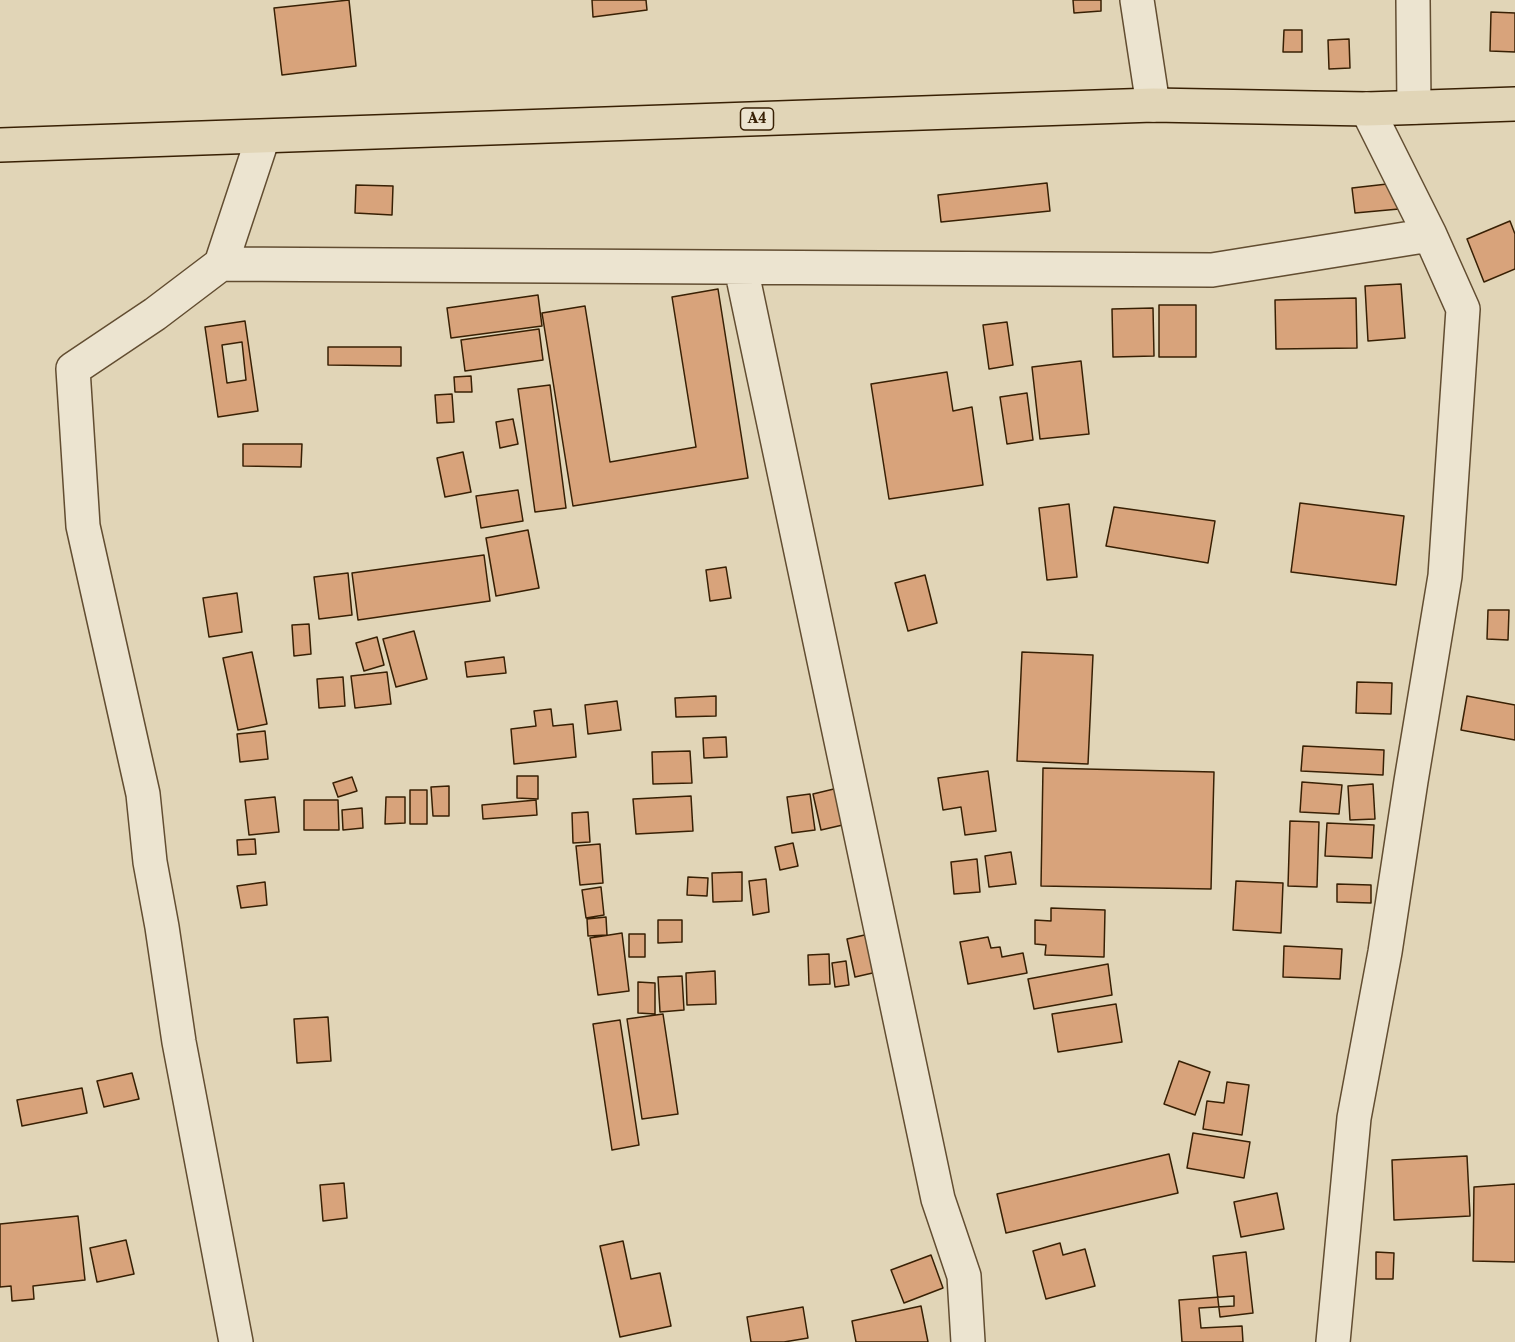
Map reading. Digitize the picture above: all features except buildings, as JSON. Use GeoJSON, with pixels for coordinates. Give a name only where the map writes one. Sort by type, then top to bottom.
{"type":"FeatureCollection","features":[{"type":"Feature","properties":{"kind":"highway","name":"A4"},"geometry":{"type":"LineString","coordinates":[[0,145],[1153,105],[1367,109],[1515,104]]}},
{"type":"Feature","properties":{"kind":"street"},"geometry":{"type":"LineString","coordinates":[[1137,0],[1153,105]]}},
{"type":"Feature","properties":{"kind":"street"},"geometry":{"type":"LineString","coordinates":[[1413,0],[1414,107]]}},
{"type":"Feature","properties":{"kind":"street"},"geometry":{"type":"LineString","coordinates":[[1333,1342],[1354,1118],[1385,952],[1445,576],[1463,309],[1430,235],[1367,109]]}},
{"type":"Feature","properties":{"kind":"street"},"geometry":{"type":"LineString","coordinates":[[236,1342],[179,1042],[150,862],[143,794],[83,526],[73,369],[155,314],[221,264],[263,137]]}},
{"type":"Feature","properties":{"kind":"street"},"geometry":{"type":"LineString","coordinates":[[221,264],[1212,270],[1430,235]]}},
{"type":"Feature","properties":{"kind":"street"},"geometry":{"type":"LineString","coordinates":[[741,268],[938,1199],[964,1276],[968,1342]]}}]}
